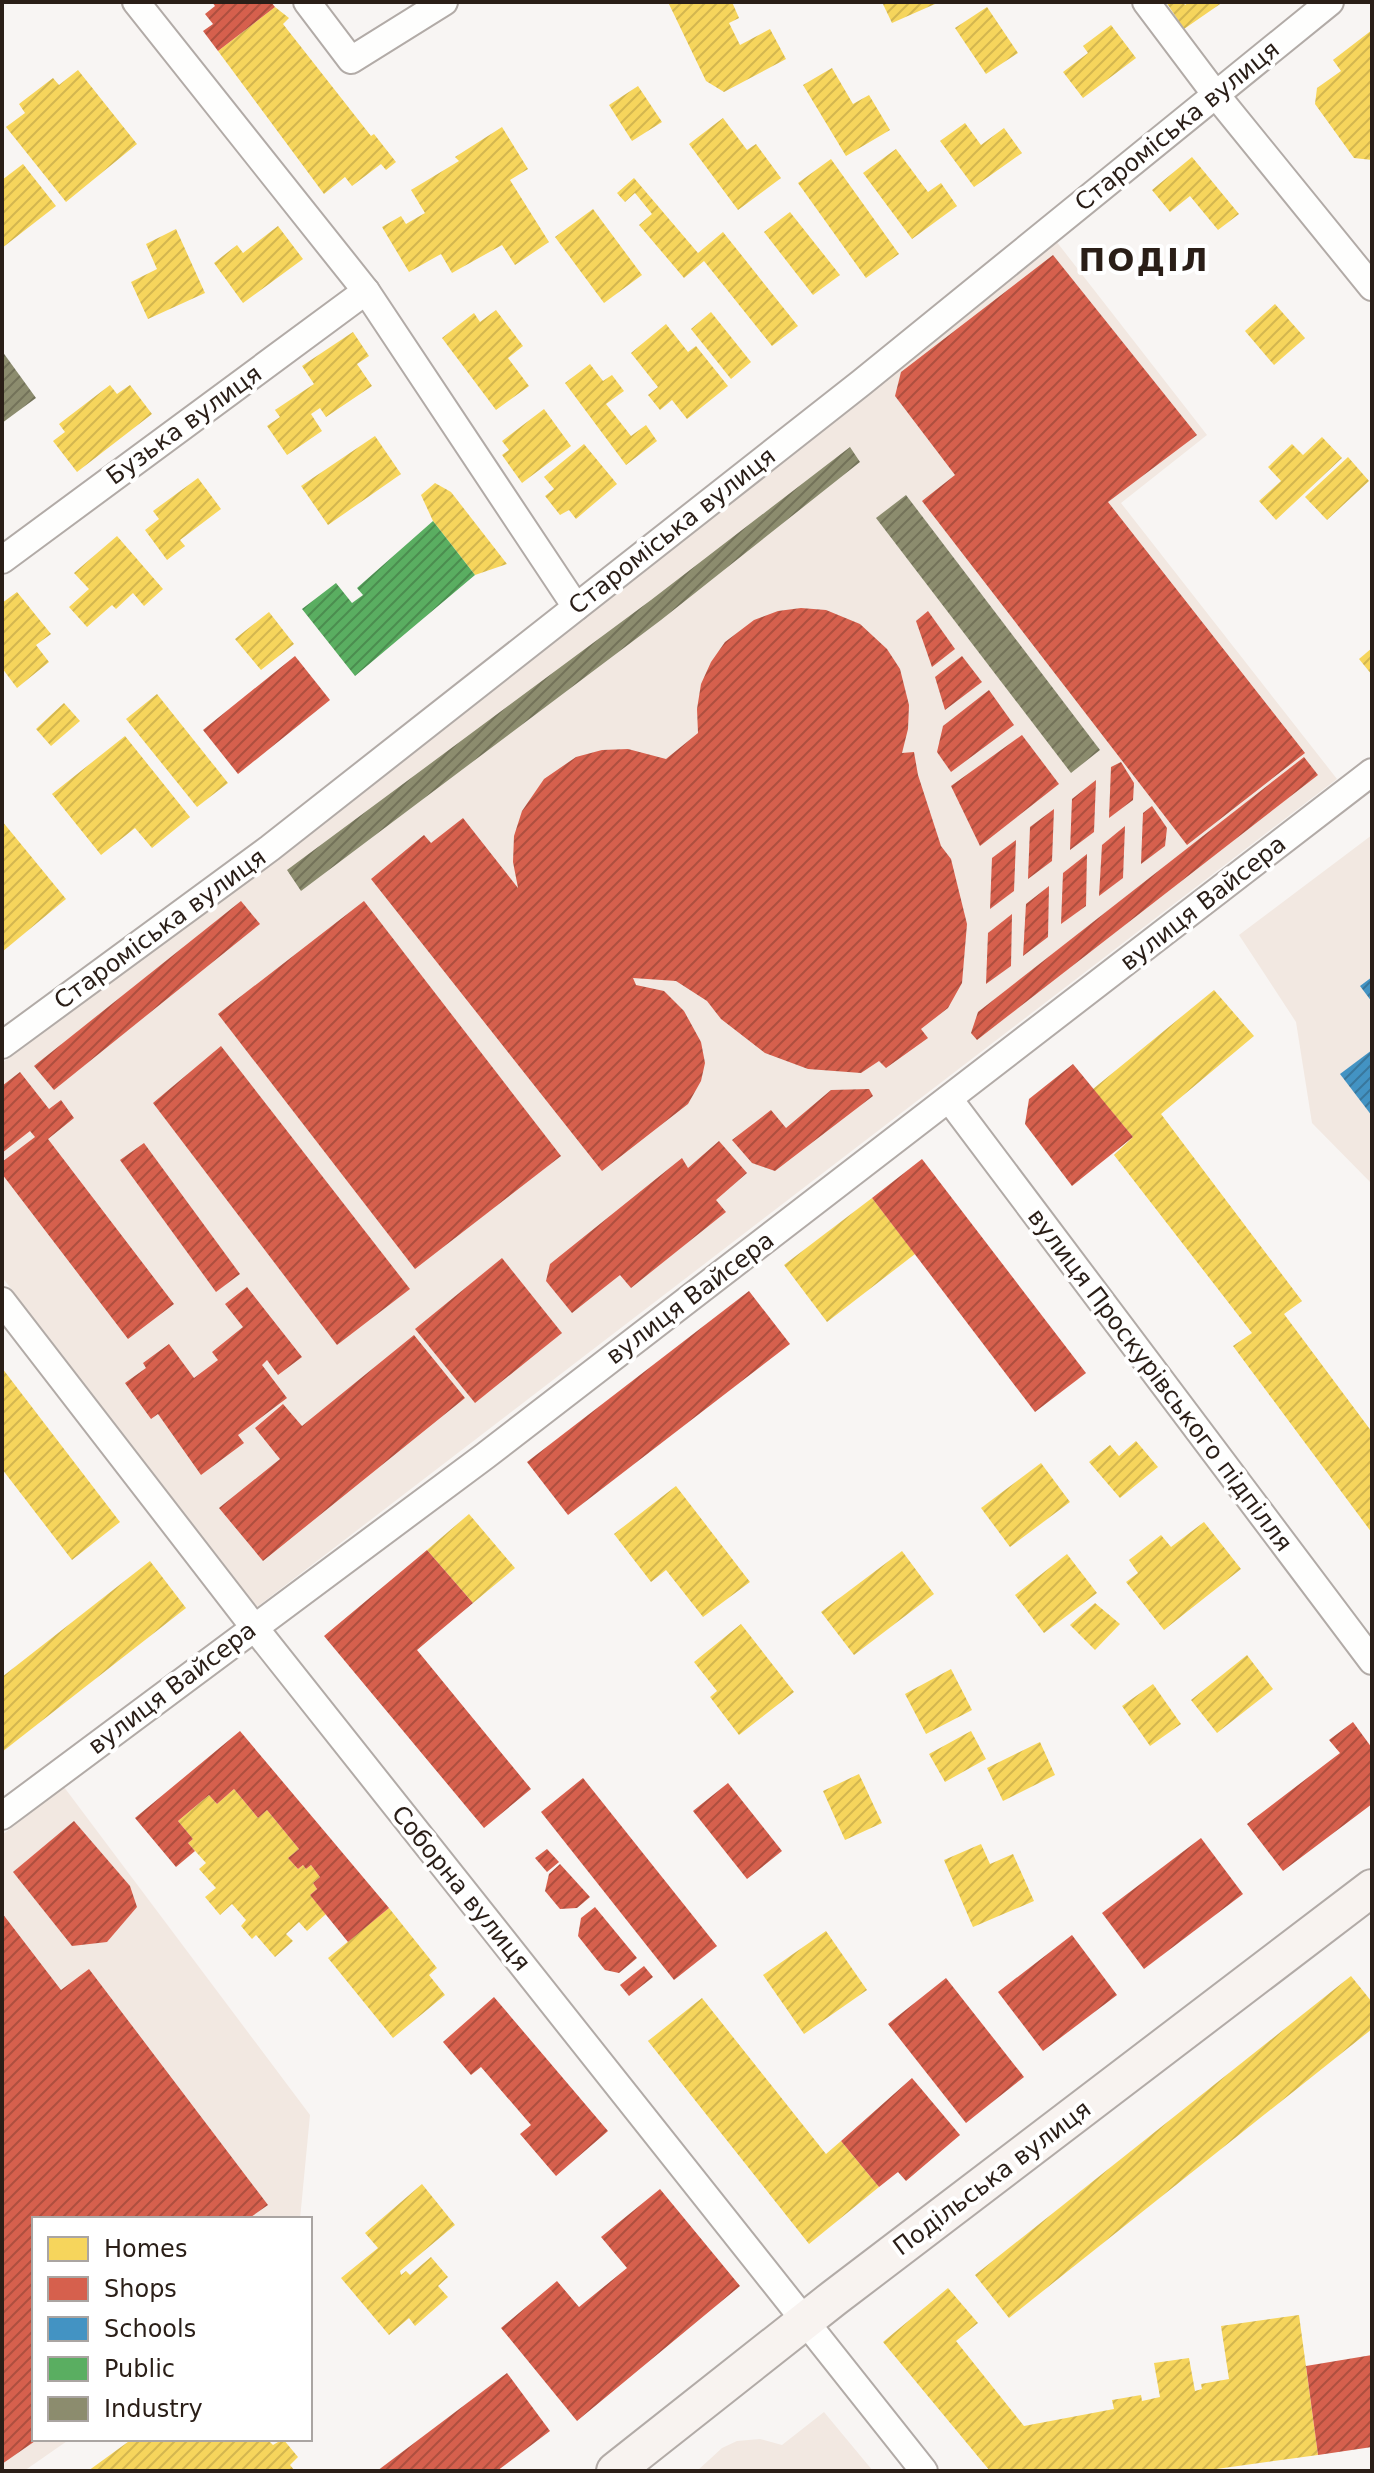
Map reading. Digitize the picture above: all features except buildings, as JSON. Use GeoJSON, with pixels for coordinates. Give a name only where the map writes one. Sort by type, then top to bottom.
{"type":"FeatureCollection","features":[{"type":"Feature","properties":{"kind":"street"},"geometry":{"type":"LineString","coordinates":[[136,2],[366,291],[576,607]]}},
{"type":"Feature","properties":{"kind":"street"},"geometry":{"type":"LineString","coordinates":[[307,2],[351,60],[444,2]]}},
{"type":"Feature","properties":{"kind":"street"},"geometry":{"type":"LineString","coordinates":[[1146,2],[1216,95],[1372,287]]}},
{"type":"Feature","properties":{"kind":"street","name":"Староміська вулиця"},"geometry":{"type":"LineString","coordinates":[[2,1045],[270,848],[861,383],[1330,2]]}},
{"type":"Feature","properties":{"kind":"street","name":"Бузька вулиця"},"geometry":{"type":"LineString","coordinates":[[2,560],[366,291]]}},
{"type":"Feature","properties":{"kind":"street","name":"вулиця Вайсера"},"geometry":{"type":"LineString","coordinates":[[2,1816],[485,1456],[1372,772]]}},
{"type":"Feature","properties":{"kind":"street","name":"вулиця Проскурівського підпілля"},"geometry":{"type":"LineString","coordinates":[[949,1099],[1372,1661]]}},
{"type":"Feature","properties":{"kind":"street","name":"Соборна вулиця"},"geometry":{"type":"LineString","coordinates":[[2,1301],[254,1627],[924,2471]]}},
{"type":"Feature","properties":{"kind":"street","name":"Подільська вулиця"},"geometry":{"type":"LineString","coordinates":[[615,2471],[806,2320],[1372,1888]]}},
{"type":"Feature","properties":{"kind":"shaded area"},"geometry":{"type":"Polygon","coordinates":[[[1056,241],[1207,435],[1121,503],[1337,779],[257,1607],[2,1277],[2,1063],[278,859],[1056,241]]]}},
{"type":"Feature","properties":{"kind":"shaded area"},"geometry":{"type":"Polygon","coordinates":[[[1372,835],[1372,1184],[1312,1123],[1296,1022],[1239,935],[1372,835]]]}},
{"type":"Feature","properties":{"kind":"shaded area"},"geometry":{"type":"Polygon","coordinates":[[[64,1787],[310,2115],[300,2217],[32,2217],[32,2441],[67,2441],[24,2471],[2,2471],[2,1835],[64,1787]]]}},
{"type":"Feature","properties":{"kind":"shaded area"},"geometry":{"type":"Polygon","coordinates":[[[824,2412],[873,2471],[697,2471],[722,2448],[737,2441],[760,2439],[782,2445],[824,2412]]]}},
{"type":"Feature","properties":{"kind":"district","name":"ПОДІЛ"},"geometry":{"type":"Point","coordinates":[1144,260]}}]}
